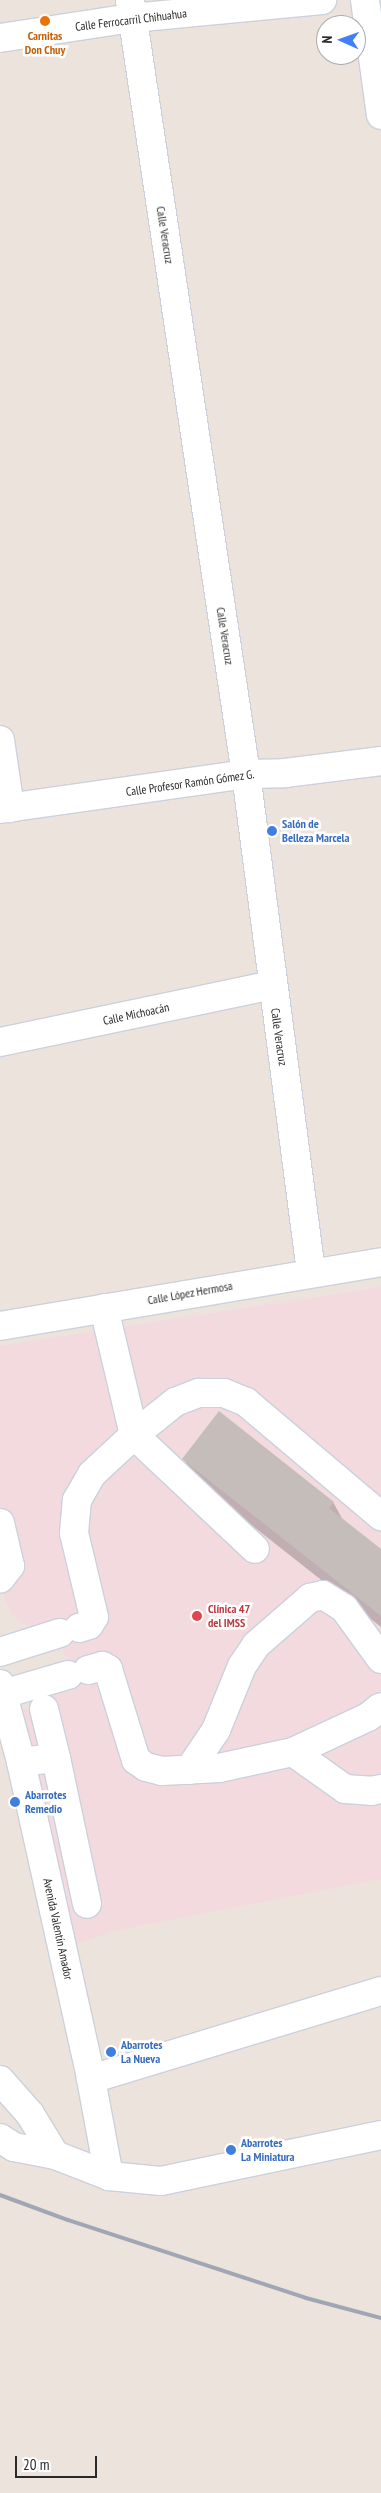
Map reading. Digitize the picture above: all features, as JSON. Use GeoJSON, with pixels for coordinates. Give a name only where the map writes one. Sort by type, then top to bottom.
{"type":"FeatureCollection","features":[{"type":"Feature","properties":{"kind":"street","name":"Calle Ferrocarril Chihuahua"},"geometry":{"type":"LineString","coordinates":[[0,38],[131,9],[322,0]]}},
{"type":"Feature","properties":{"kind":"street"},"geometry":{"type":"LineString","coordinates":[[365,0],[381,115]]}},
{"type":"Feature","properties":{"kind":"street","name":"Calle Veracruz"},"geometry":{"type":"LineString","coordinates":[[131,9],[246,774],[272,985],[311,1272]]}},
{"type":"Feature","properties":{"kind":"street"},"geometry":{"type":"LineString","coordinates":[[0,740],[5,809]]}},
{"type":"Feature","properties":{"kind":"street","name":"Calle Profesor Ramón Gómez G."},"geometry":{"type":"LineString","coordinates":[[5,809],[246,774],[285,773],[381,761]]}},
{"type":"Feature","properties":{"kind":"street","name":"Calle Michoacán"},"geometry":{"type":"LineString","coordinates":[[0,1042],[272,985]]}},
{"type":"Feature","properties":{"kind":"street","name":"Calle López Hermosa"},"geometry":{"type":"LineString","coordinates":[[0,1326],[311,1272],[381,1262]]}},
{"type":"Feature","properties":{"kind":"street"},"geometry":{"type":"LineString","coordinates":[[104,1308],[134,1434],[255,1549]]}},
{"type":"Feature","properties":{"kind":"street"},"geometry":{"type":"LineString","coordinates":[[0,1652],[89,1625],[94,1617],[74,1532],[77,1500],[92,1474],[134,1434],[175,1402],[199,1393],[224,1392],[246,1402],[381,1516]]}},
{"type":"Feature","properties":{"kind":"street"},"geometry":{"type":"LineString","coordinates":[[0,1523],[10,1566],[0,1579]]}},
{"type":"Feature","properties":{"kind":"street"},"geometry":{"type":"LineString","coordinates":[[190,1770],[216,1730],[242,1666],[256,1645],[310,1598],[323,1595],[344,1608],[381,1659]]}},
{"type":"Feature","properties":{"kind":"street"},"geometry":{"type":"LineString","coordinates":[[1,1689],[102,1666],[108,1669],[136,1760],[146,1767],[162,1771],[219,1768],[294,1752],[368,1717],[381,1707]]}},
{"type":"Feature","properties":{"kind":"street","name":"Avenida Valentín Amador"},"geometry":{"type":"LineString","coordinates":[[1,1689],[22,1762],[91,2079],[109,2176]]}},
{"type":"Feature","properties":{"kind":"street"},"geometry":{"type":"LineString","coordinates":[[44,1709],[87,1904]]}},
{"type":"Feature","properties":{"kind":"street"},"geometry":{"type":"LineString","coordinates":[[294,1752],[345,1790],[371,1791],[381,1789]]}},
{"type":"Feature","properties":{"kind":"street"},"geometry":{"type":"LineString","coordinates":[[22,1762],[56,1758]]}},
{"type":"Feature","properties":{"kind":"street"},"geometry":{"type":"LineString","coordinates":[[91,2079],[381,1991]]}},
{"type":"Feature","properties":{"kind":"street"},"geometry":{"type":"LineString","coordinates":[[0,2080],[30,2114],[55,2156]]}},
{"type":"Feature","properties":{"kind":"street"},"geometry":{"type":"LineString","coordinates":[[0,2138],[14,2147],[55,2156],[109,2176],[161,2181],[381,2135]]}},
{"type":"Feature","properties":{"kind":"shaded area","name":"Clínica 47 del IMSS"},"geometry":{"type":"Polygon","coordinates":[[[381,1287],[381,1879],[113,1931],[71,1946],[9,1713],[32,1708],[49,1696],[73,1691],[57,1619],[44,1627],[33,1628],[19,1622],[12,1614],[6,1603],[4,1593],[0,1589],[0,1346],[381,1287]]]}},
{"type":"Feature","properties":{"kind":"building"},"geometry":{"type":"Polygon","coordinates":[[[219,1411],[334,1502],[329,1508],[381,1549],[381,1616],[182,1459],[219,1411]]]}},
{"type":"Feature","properties":{"kind":"railway"},"geometry":{"type":"LineString","coordinates":[[0,2195],[68,2220],[306,2298],[381,2318]]}},
{"type":"Feature","properties":{"kind":"place","name":"Carnitas Don Chuy"},"geometry":{"type":"Point","coordinates":[45,21]}},
{"type":"Feature","properties":{"kind":"place","name":"Salón de Belleza Marcela"},"geometry":{"type":"Point","coordinates":[272,831]}},
{"type":"Feature","properties":{"kind":"place","name":"Clínica 47 del IMSS"},"geometry":{"type":"Point","coordinates":[197,1616]}},
{"type":"Feature","properties":{"kind":"place","name":"Abarrotes Remedio"},"geometry":{"type":"Point","coordinates":[15,1802]}},
{"type":"Feature","properties":{"kind":"place","name":"Abarrotes La Nueva"},"geometry":{"type":"Point","coordinates":[111,2052]}},
{"type":"Feature","properties":{"kind":"place","name":"Abarrotes La Miniatura"},"geometry":{"type":"Point","coordinates":[231,2150]}}]}
